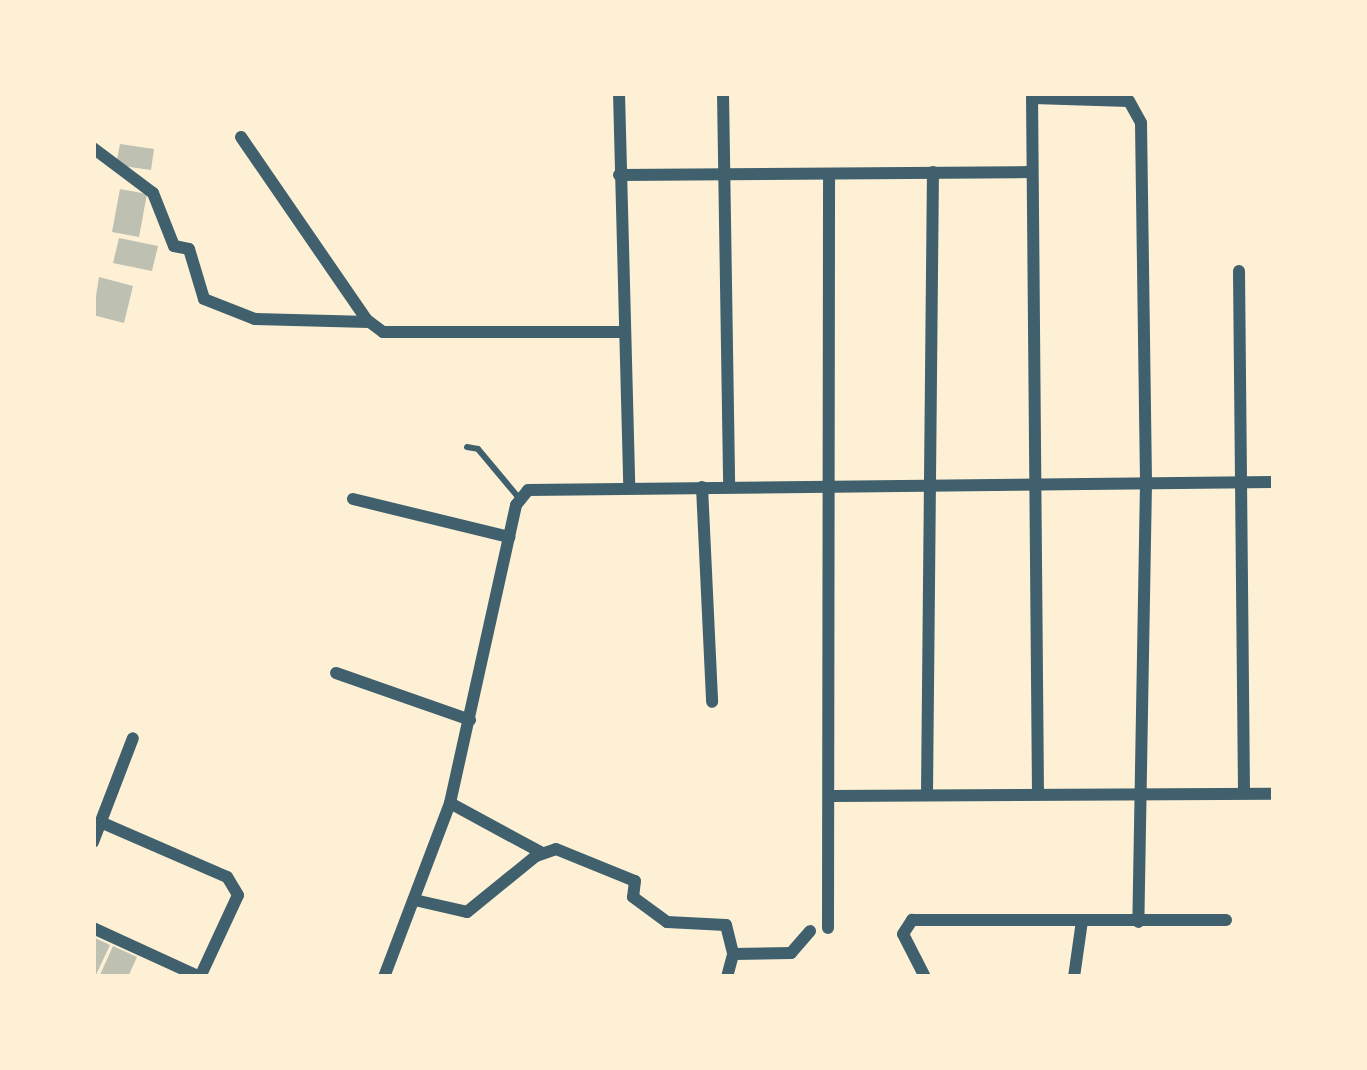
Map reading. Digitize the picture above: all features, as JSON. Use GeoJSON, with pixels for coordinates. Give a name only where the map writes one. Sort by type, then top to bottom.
{"type":"FeatureCollection","features":[{"type":"Feature","properties":{"kind":"street"},"geometry":{"type":"LineString","coordinates":[[619,93],[621,332],[629,485]]}},
{"type":"Feature","properties":{"kind":"street"},"geometry":{"type":"LineString","coordinates":[[723,93],[729,485]]}},
{"type":"Feature","properties":{"kind":"street"},"geometry":{"type":"LineString","coordinates":[[1038,794],[1033,96],[1122,100],[1140,114],[1146,483],[1138,922]]}},
{"type":"Feature","properties":{"kind":"street"},"geometry":{"type":"LineString","coordinates":[[242,137],[369,322]]}},
{"type":"Feature","properties":{"kind":"street"},"geometry":{"type":"LineString","coordinates":[[93,148],[152,193],[173,246],[189,249],[204,299],[255,319],[369,322],[408,338],[621,332]]}},
{"type":"Feature","properties":{"kind":"street"},"geometry":{"type":"LineString","coordinates":[[927,794],[933,172]]}},
{"type":"Feature","properties":{"kind":"street"},"geometry":{"type":"LineString","coordinates":[[619,175],[1031,172]]}},
{"type":"Feature","properties":{"kind":"street"},"geometry":{"type":"LineString","coordinates":[[828,928],[829,175]]}},
{"type":"Feature","properties":{"kind":"street"},"geometry":{"type":"LineString","coordinates":[[1239,271],[1244,794]]}},
{"type":"Feature","properties":{"kind":"street"},"geometry":{"type":"LineString","coordinates":[[384,977],[419,901],[450,803],[521,496],[629,485],[1274,482]]}},
{"type":"Feature","properties":{"kind":"street"},"geometry":{"type":"LineString","coordinates":[[702,487],[712,702]]}},
{"type":"Feature","properties":{"kind":"street"},"geometry":{"type":"LineString","coordinates":[[353,499],[509,536]]}},
{"type":"Feature","properties":{"kind":"street"},"geometry":{"type":"LineString","coordinates":[[336,673],[470,719]]}},
{"type":"Feature","properties":{"kind":"street"},"geometry":{"type":"LineString","coordinates":[[93,842],[133,738]]}},
{"type":"Feature","properties":{"kind":"street"},"geometry":{"type":"LineString","coordinates":[[830,796],[1274,794]]}},
{"type":"Feature","properties":{"kind":"street"},"geometry":{"type":"LineString","coordinates":[[450,803],[542,853]]}},
{"type":"Feature","properties":{"kind":"street"},"geometry":{"type":"LineString","coordinates":[[93,928],[200,977],[236,902],[236,884],[103,823]]}},
{"type":"Feature","properties":{"kind":"street"},"geometry":{"type":"LineString","coordinates":[[419,901],[467,912],[542,853],[556,849],[635,881],[633,897],[667,922],[726,925],[734,954],[727,977]]}},
{"type":"Feature","properties":{"kind":"street"},"geometry":{"type":"LineString","coordinates":[[925,977],[903,934],[912,920],[1226,920]]}},
{"type":"Feature","properties":{"kind":"street"},"geometry":{"type":"LineString","coordinates":[[1074,977],[1082,921]]}},
{"type":"Feature","properties":{"kind":"street"},"geometry":{"type":"LineString","coordinates":[[734,954],[791,953],[810,931]]}},
{"type":"Feature","properties":{"kind":"lane"},"geometry":{"type":"LineString","coordinates":[[467,447],[478,449],[521,496]]}},
{"type":"Feature","properties":{"kind":"building"},"geometry":{"type":"Polygon","coordinates":[[[120,144],[154,149],[151,170],[116,165],[120,144]]]}},
{"type":"Feature","properties":{"kind":"building"},"geometry":{"type":"Polygon","coordinates":[[[120,189],[147,194],[139,237],[112,232],[120,189]]]}},
{"type":"Feature","properties":{"kind":"building"},"geometry":{"type":"Polygon","coordinates":[[[119,238],[158,246],[152,271],[113,263],[119,238]]]}},
{"type":"Feature","properties":{"kind":"building"},"geometry":{"type":"Polygon","coordinates":[[[99,277],[133,286],[124,323],[93,315],[99,277]]]}},
{"type":"Feature","properties":{"kind":"building"},"geometry":{"type":"Polygon","coordinates":[[[93,937],[110,945],[95,977],[93,977],[93,937]]]}},
{"type":"Feature","properties":{"kind":"building"},"geometry":{"type":"Polygon","coordinates":[[[113,946],[137,957],[128,977],[99,977],[113,946]]]}}]}
